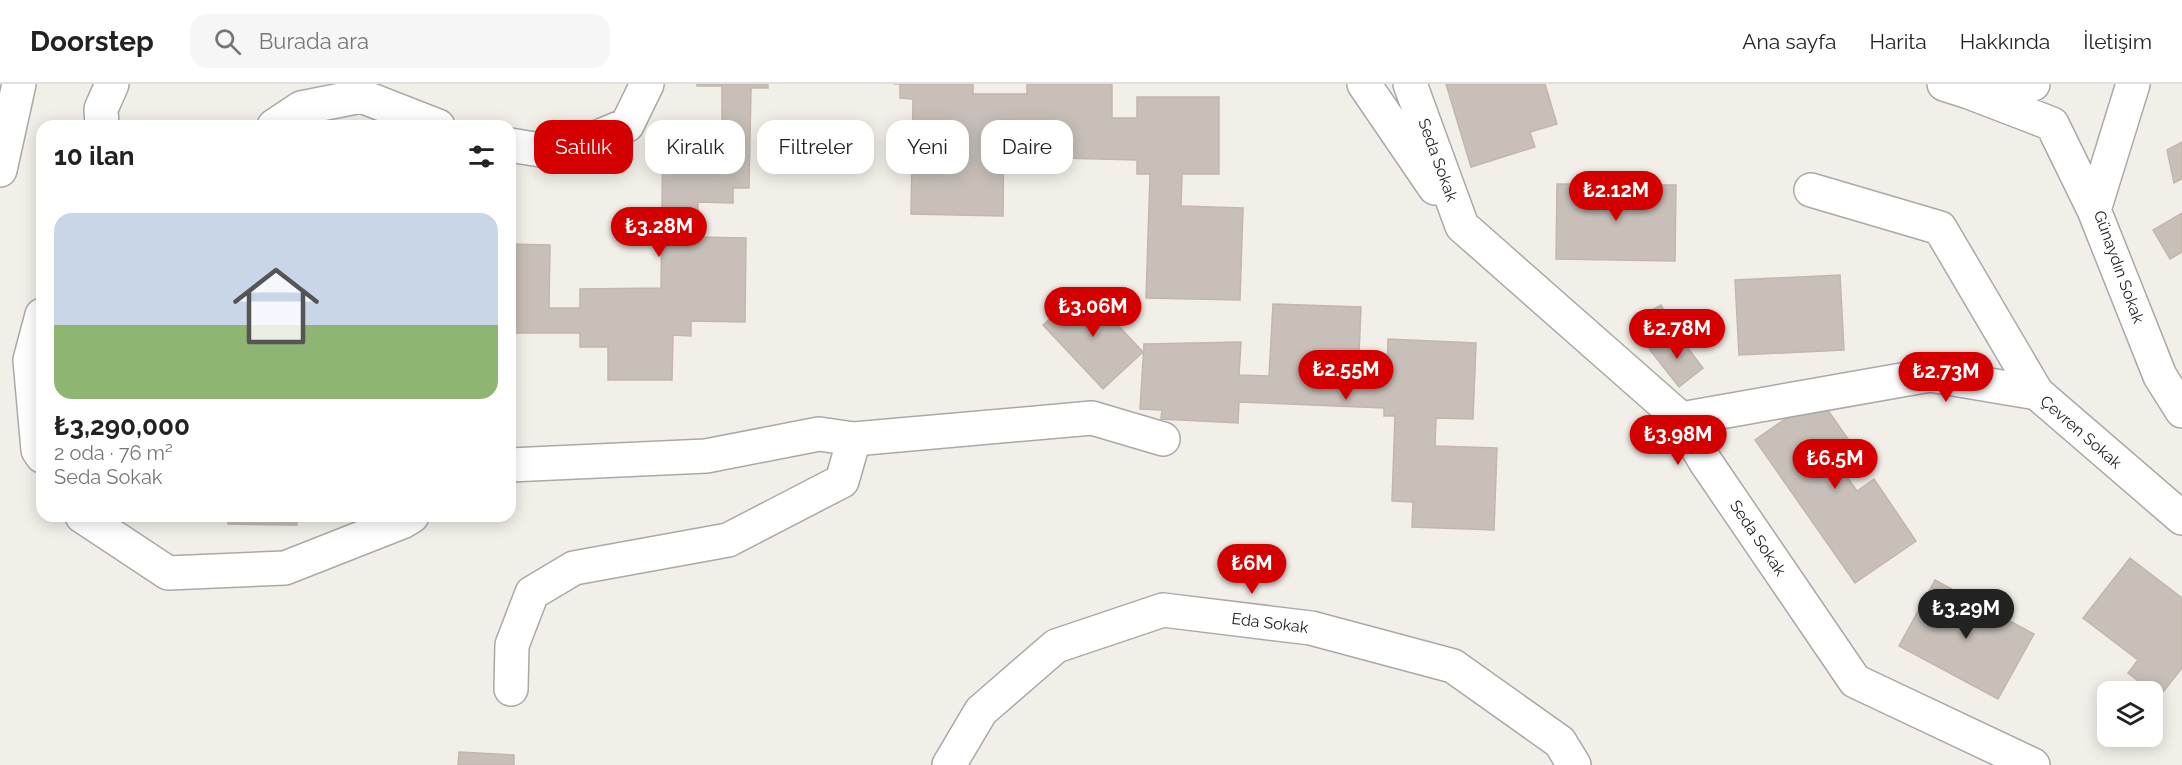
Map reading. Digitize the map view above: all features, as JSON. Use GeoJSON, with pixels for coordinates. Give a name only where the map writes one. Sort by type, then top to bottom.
{"type":"FeatureCollection","features":[{"type":"Feature","properties":{"kind":"street"},"geometry":{"type":"LineString","coordinates":[[0,170],[20,84]]}},
{"type":"Feature","properties":{"kind":"street"},"geometry":{"type":"LineString","coordinates":[[102,120],[101,109],[112,84]]}},
{"type":"Feature","properties":{"kind":"street"},"geometry":{"type":"LineString","coordinates":[[516,146],[559,153],[627,125],[647,84]]}},
{"type":"Feature","properties":{"kind":"street"},"geometry":{"type":"LineString","coordinates":[[1364,84],[1462,226]]}},
{"type":"Feature","properties":{"kind":"street","name":"Seda Sokak"},"geometry":{"type":"LineString","coordinates":[[1410,84],[1462,226],[1681,419],[1705,461],[1855,681],[2032,765]]}},
{"type":"Feature","properties":{"kind":"street"},"geometry":{"type":"LineString","coordinates":[[1956,88],[2033,84]]}},
{"type":"Feature","properties":{"kind":"street","name":"Günaydın Sokak"},"geometry":{"type":"LineString","coordinates":[[2133,84],[2094,210],[2160,376],[2182,411]]}},
{"type":"Feature","properties":{"kind":"street"},"geometry":{"type":"LineString","coordinates":[[1956,88],[2052,124],[2094,210]]}},
{"type":"Feature","properties":{"kind":"street"},"geometry":{"type":"LineString","coordinates":[[283,120],[301,108],[361,96],[423,120]]}},
{"type":"Feature","properties":{"kind":"street"},"geometry":{"type":"LineString","coordinates":[[1811,190],[1940,228],[2037,393]]}},
{"type":"Feature","properties":{"kind":"street"},"geometry":{"type":"LineString","coordinates":[[36,338],[30,360],[36,428]]}},
{"type":"Feature","properties":{"kind":"street","name":"Çevren Sokak"},"geometry":{"type":"LineString","coordinates":[[1681,419],[1930,375],[2037,393],[2182,518]]}},
{"type":"Feature","properties":{"kind":"street"},"geometry":{"type":"LineString","coordinates":[[516,465],[706,456],[819,434],[854,439],[1092,418],[1163,439]]}},
{"type":"Feature","properties":{"kind":"street"},"geometry":{"type":"LineString","coordinates":[[512,689],[512,645],[532,593],[574,568],[728,540],[842,481],[854,439]]}},
{"type":"Feature","properties":{"kind":"street"},"geometry":{"type":"LineString","coordinates":[[91,522],[168,573],[285,568],[402,522]]}},
{"type":"Feature","properties":{"kind":"street","name":"Eda Sokak"},"geometry":{"type":"LineString","coordinates":[[949,765],[981,711],[1056,646],[1163,610],[1311,628],[1453,666],[1560,742],[1574,765]]}},
{"type":"Feature","properties":{"kind":"building"},"geometry":{"type":"Polygon","coordinates":[[[697,84],[768,84],[768,88],[751,88],[749,188],[733,188],[733,203],[698,202],[698,237],[746,238],[745,322],[691,321],[691,336],[673,335],[672,380],[608,380],[608,347],[580,347],[580,333],[516,333],[516,244],[550,245],[549,308],[580,308],[580,289],[661,288],[662,174],[745,174],[745,120],[722,120],[722,86],[697,86],[697,84]]]}},
{"type":"Feature","properties":{"kind":"building"},"geometry":{"type":"Polygon","coordinates":[[[900,84],[973,84],[973,94],[1027,94],[1027,84],[1112,84],[1112,118],[1137,118],[1137,97],[1219,97],[1219,174],[1182,174],[1181,206],[1243,208],[1240,300],[1146,298],[1150,174],[1137,174],[1137,160],[1073,158],[1073,120],[981,120],[981,174],[1003,174],[1003,216],[911,214],[912,174],[969,174],[969,120],[913,120],[913,99],[900,98],[900,84]]]}},
{"type":"Feature","properties":{"kind":"building"},"geometry":{"type":"Polygon","coordinates":[[[1446,84],[1545,84],[1557,124],[1530,132],[1535,147],[1471,167],[1446,84]]]}},
{"type":"Feature","properties":{"kind":"building"},"geometry":{"type":"Polygon","coordinates":[[[2182,142],[2182,179],[2174,183],[2167,150],[2182,142]]]}},
{"type":"Feature","properties":{"kind":"building"},"geometry":{"type":"Polygon","coordinates":[[[1557,184],[1676,185],[1675,261],[1556,259],[1557,184]]]}},
{"type":"Feature","properties":{"kind":"building"},"geometry":{"type":"Polygon","coordinates":[[[2182,213],[2182,252],[2170,259],[2153,230],[2182,213]]]}},
{"type":"Feature","properties":{"kind":"building"},"geometry":{"type":"Polygon","coordinates":[[[1840,275],[1844,350],[1739,355],[1735,280],[1840,275]]]}},
{"type":"Feature","properties":{"kind":"building"},"geometry":{"type":"Polygon","coordinates":[[[1083,288],[1143,352],[1103,389],[1043,325],[1083,288]]]}},
{"type":"Feature","properties":{"kind":"building"},"geometry":{"type":"Polygon","coordinates":[[[1273,304],[1361,307],[1358,378],[1387,379],[1388,339],[1476,343],[1473,419],[1436,418],[1435,446],[1497,448],[1494,530],[1412,527],[1413,502],[1392,501],[1395,416],[1384,416],[1384,408],[1239,402],[1238,423],[1161,419],[1162,410],[1140,409],[1144,344],[1241,342],[1239,375],[1269,376],[1273,304]]]}},
{"type":"Feature","properties":{"kind":"building"},"geometry":{"type":"Polygon","coordinates":[[[1661,305],[1678,335],[1650,350],[1634,320],[1661,305]]]}},
{"type":"Feature","properties":{"kind":"building"},"geometry":{"type":"Polygon","coordinates":[[[1678,335],[1703,368],[1679,387],[1650,350],[1678,335]]]}},
{"type":"Feature","properties":{"kind":"building"},"geometry":{"type":"Polygon","coordinates":[[[1818,396],[1862,459],[1843,471],[1857,491],[1874,479],[1916,541],[1855,583],[1755,440],[1818,396]]]}},
{"type":"Feature","properties":{"kind":"building"},"geometry":{"type":"Polygon","coordinates":[[[228,522],[297,522],[297,525],[228,524],[228,522]]]}},
{"type":"Feature","properties":{"kind":"building"},"geometry":{"type":"Polygon","coordinates":[[[2130,558],[2182,598],[2182,668],[2163,692],[2163,681],[2138,681],[2128,673],[2138,660],[2083,618],[2130,558]]]}},
{"type":"Feature","properties":{"kind":"building"},"geometry":{"type":"Polygon","coordinates":[[[1935,580],[2034,634],[1998,699],[1899,646],[1935,580]]]}},
{"type":"Feature","properties":{"kind":"building"},"geometry":{"type":"Polygon","coordinates":[[[459,752],[514,755],[514,765],[458,765],[459,752]]]}}]}
